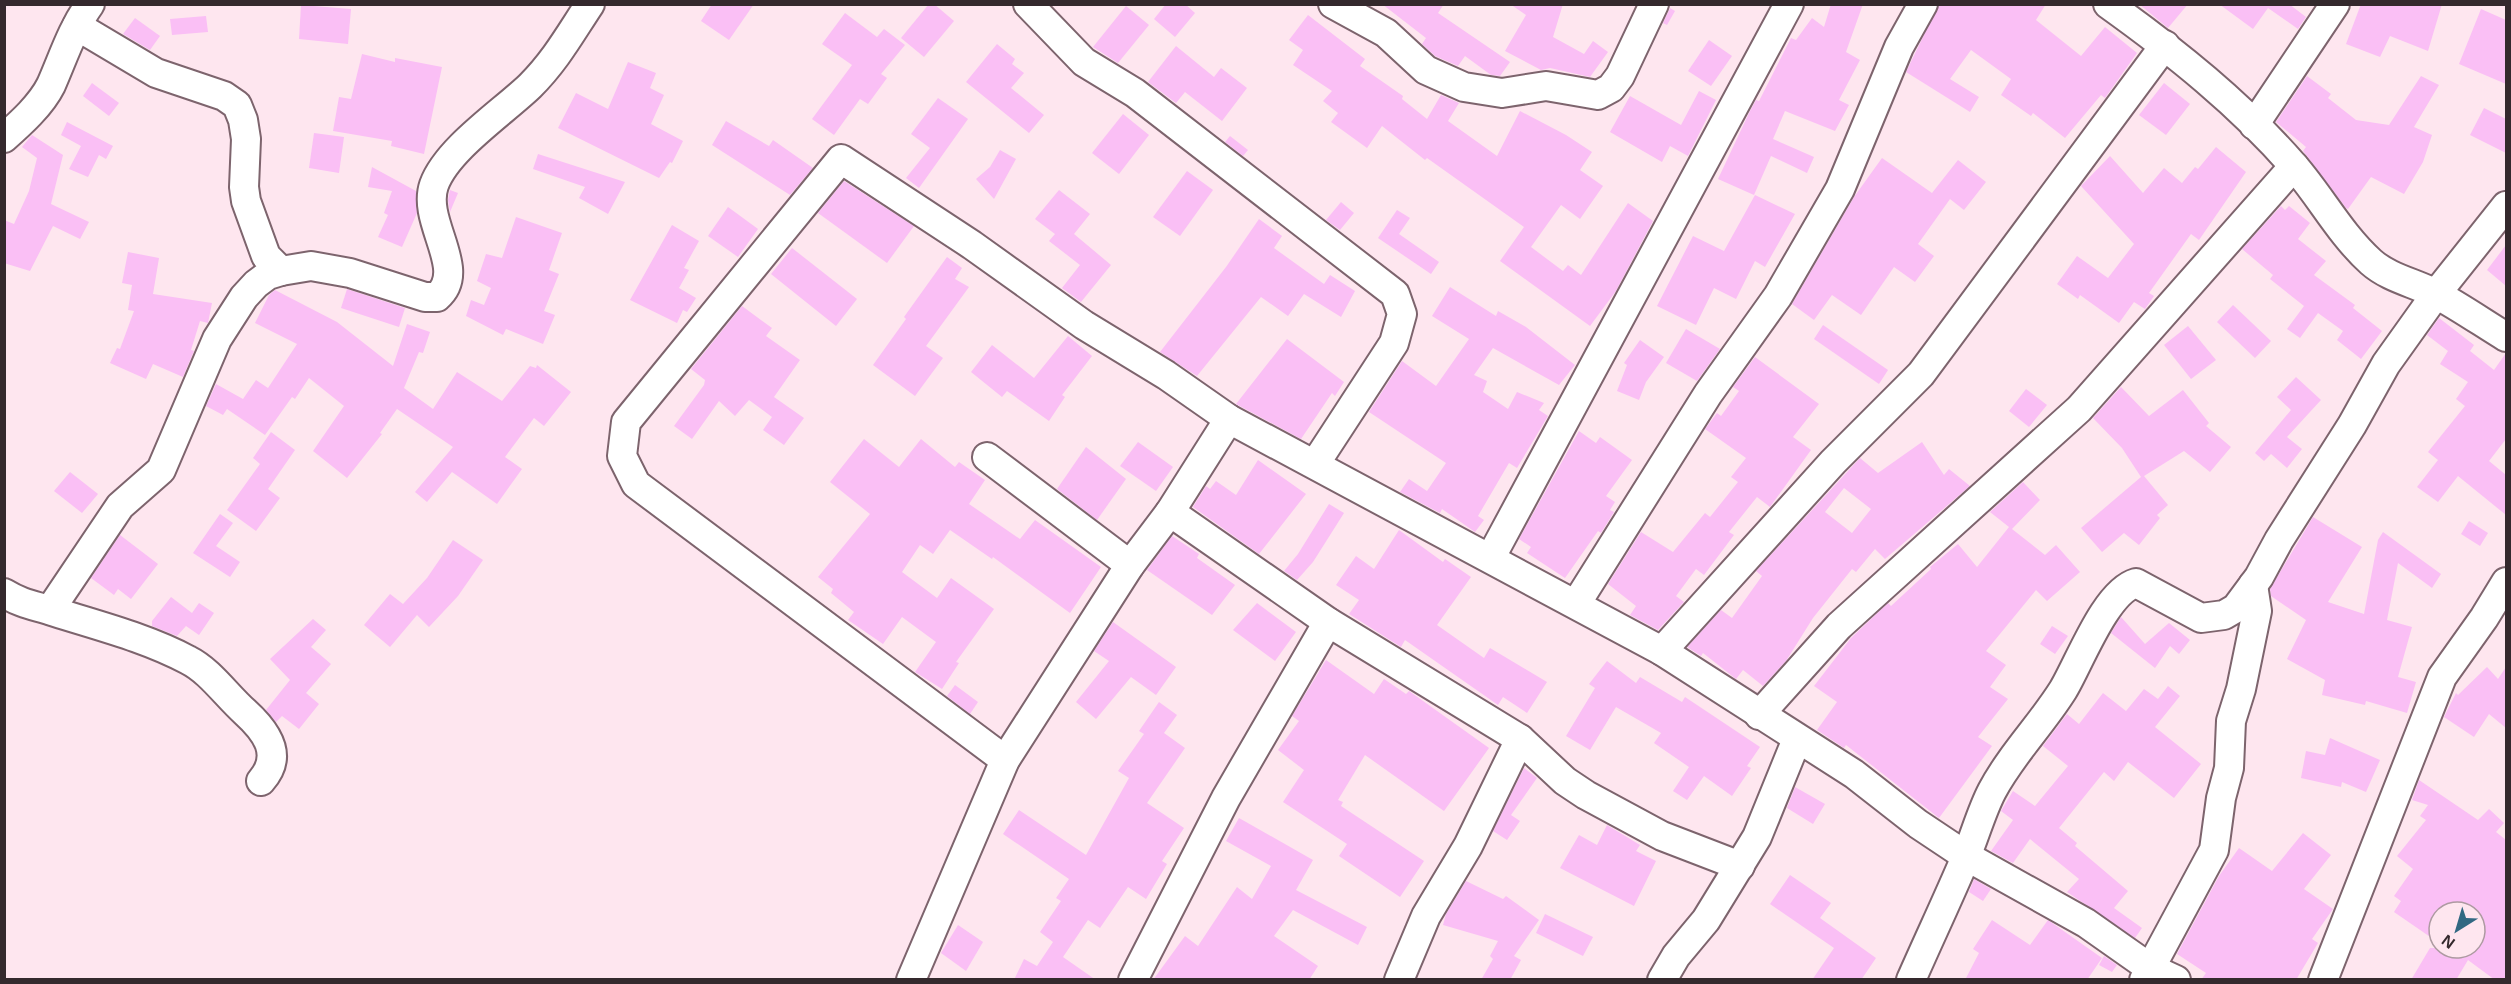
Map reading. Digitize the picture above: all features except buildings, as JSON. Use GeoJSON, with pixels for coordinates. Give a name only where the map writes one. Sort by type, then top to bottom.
{"type":"FeatureCollection","features":[{"type":"Feature","properties":{"kind":"street"},"geometry":{"type":"LineString","coordinates":[[50,610],[120,506],[160,470],[217,339],[244,297],[270,269],[310,266],[329,268],[378,280],[425,297],[437,297],[448,284],[449,274],[430,202],[435,183],[461,148],[491,118],[530,86],[568,43],[590,4]]}},
{"type":"Feature","properties":{"kind":"street"},"geometry":{"type":"LineString","coordinates":[[1028,4],[1084,62],[1135,93],[1395,294],[1402,314],[1394,343],[1315,464]]}},
{"type":"Feature","properties":{"kind":"street"},"geometry":{"type":"LineString","coordinates":[[1333,4],[1386,33],[1426,70],[1464,87],[1502,93],[1546,86],[1598,94],[1611,88],[1620,76],[1654,4]]}},
{"type":"Feature","properties":{"kind":"street"},"geometry":{"type":"LineString","coordinates":[[1491,557],[1789,4]]}},
{"type":"Feature","properties":{"kind":"street"},"geometry":{"type":"LineString","coordinates":[[1576,604],[1708,394],[1778,296],[1840,189],[1899,47],[1923,4]]}},
{"type":"Feature","properties":{"kind":"street"},"geometry":{"type":"LineString","coordinates":[[2108,4],[2166,45],[2254,125],[2294,166],[2349,241],[2372,263],[2381,270],[2436,294],[2506,337]]}},
{"type":"Feature","properties":{"kind":"street"},"geometry":{"type":"LineString","coordinates":[[2254,125],[2335,4]]}},
{"type":"Feature","properties":{"kind":"street"},"geometry":{"type":"LineString","coordinates":[[4,138],[26,118],[50,87],[83,15],[156,73],[224,96],[237,105],[243,120],[246,139],[244,187],[246,201],[270,269]]}},
{"type":"Feature","properties":{"kind":"street"},"geometry":{"type":"LineString","coordinates":[[1662,651],[1833,462],[1921,374],[2166,45]]}},
{"type":"Feature","properties":{"kind":"street"},"geometry":{"type":"LineString","coordinates":[[1005,760],[636,483],[622,456],[626,422],[841,159],[972,245],[1084,325],[1166,375],[1229,419],[1491,557],[1662,651],[1854,774],[1918,824],[1966,856],[2086,923],[2147,974],[2176,980]]}},
{"type":"Feature","properties":{"kind":"street"},"geometry":{"type":"LineString","coordinates":[[1759,715],[1839,627],[2079,409],[2294,166]]}},
{"type":"Feature","properties":{"kind":"street"},"geometry":{"type":"LineString","coordinates":[[1911,980],[1991,793],[2006,766],[2031,736],[2063,689],[2089,635],[2127,586],[2136,583],[2201,618],[2224,615],[2236,608],[2253,585],[2352,425],[2386,364],[2436,294],[2506,206]]}},
{"type":"Feature","properties":{"kind":"street"},"geometry":{"type":"LineString","coordinates":[[911,980],[1005,760],[1130,565],[1170,512],[1229,419]]}},
{"type":"Feature","properties":{"kind":"street"},"geometry":{"type":"LineString","coordinates":[[987,457],[1130,565]]}},
{"type":"Feature","properties":{"kind":"street"},"geometry":{"type":"LineString","coordinates":[[1170,512],[1328,622],[1520,739],[1565,781],[1586,795],[1662,836],[1740,866]]}},
{"type":"Feature","properties":{"kind":"street"},"geometry":{"type":"LineString","coordinates":[[2323,980],[2442,677],[2506,582]]}},
{"type":"Feature","properties":{"kind":"street"},"geometry":{"type":"LineString","coordinates":[[2147,974],[2214,850],[2221,798],[2229,768],[2231,721],[2241,689],[2257,611],[2253,585]]}},
{"type":"Feature","properties":{"kind":"street"},"geometry":{"type":"LineString","coordinates":[[4,593],[25,605],[50,610],[179,656],[203,671],[268,735],[272,760],[268,773],[261,781]]}},
{"type":"Feature","properties":{"kind":"street"},"geometry":{"type":"LineString","coordinates":[[1133,980],[1226,798],[1328,622]]}},
{"type":"Feature","properties":{"kind":"street"},"geometry":{"type":"LineString","coordinates":[[1399,980],[1426,916],[1468,846],[1520,739]]}},
{"type":"Feature","properties":{"kind":"street"},"geometry":{"type":"LineString","coordinates":[[1662,980],[1677,956],[1706,920],[1757,837],[1797,739]]}}]}
